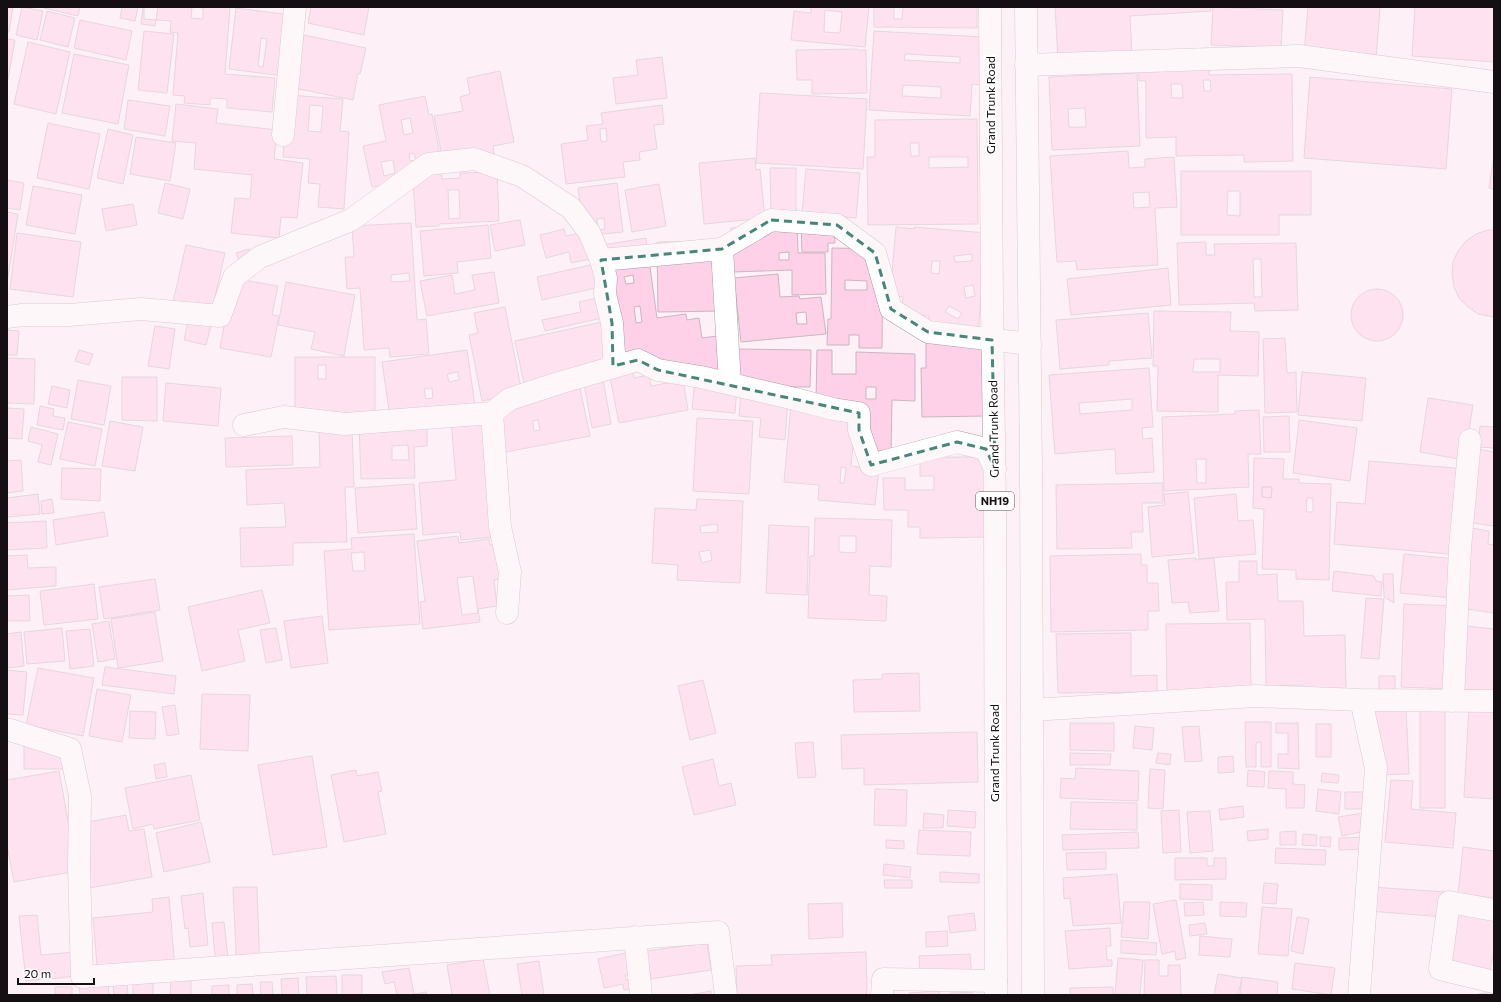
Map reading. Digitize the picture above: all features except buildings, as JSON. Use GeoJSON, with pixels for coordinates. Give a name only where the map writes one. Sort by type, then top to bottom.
{"type":"FeatureCollection","features":[{"type":"Feature","properties":{"kind":"main road"},"geometry":{"type":"LineString","coordinates":[[283,135],[295,7]]}},
{"type":"Feature","properties":{"kind":"main road","name":"Grand Trunk Road"},"geometry":{"type":"LineString","coordinates":[[990,7],[992,340],[995,469],[996,988]]}},
{"type":"Feature","properties":{"kind":"main road","name":"NH19"},"geometry":{"type":"LineString","coordinates":[[1026,7],[1030,344],[1033,995]]}},
{"type":"Feature","properties":{"kind":"main road"},"geometry":{"type":"LineString","coordinates":[[1026,65],[1299,56],[1494,82]]}},
{"type":"Feature","properties":{"kind":"main road"},"geometry":{"type":"LineString","coordinates":[[7,316],[69,315],[141,309],[220,316],[234,277],[260,257],[351,220],[428,164],[474,159],[522,176],[571,208],[589,232],[606,278],[605,294],[612,323],[614,353],[613,366]]}},
{"type":"Feature","properties":{"kind":"main road"},"geometry":{"type":"LineString","coordinates":[[600,260],[722,249],[771,220],[838,225],[875,253],[891,309],[928,332],[1030,344]]}},
{"type":"Feature","properties":{"kind":"main road"},"geometry":{"type":"LineString","coordinates":[[722,249],[730,384]]}},
{"type":"Feature","properties":{"kind":"main road"},"geometry":{"type":"LineString","coordinates":[[244,425],[284,418],[345,424],[492,413],[510,399],[613,366],[638,360],[658,370],[701,377],[795,399],[833,410],[859,413],[859,430],[871,465],[957,442],[986,449],[995,469]]}},
{"type":"Feature","properties":{"kind":"main road"},"geometry":{"type":"LineString","coordinates":[[492,413],[500,527],[510,572],[507,613]]}},
{"type":"Feature","properties":{"kind":"main road"},"geometry":{"type":"LineString","coordinates":[[1452,701],[1460,548],[1470,440]]}},
{"type":"Feature","properties":{"kind":"main road"},"geometry":{"type":"LineString","coordinates":[[1032,710],[1255,696],[1361,700],[1494,702]]}},
{"type":"Feature","properties":{"kind":"main road"},"geometry":{"type":"LineString","coordinates":[[1358,995],[1376,768],[1361,700]]}},
{"type":"Feature","properties":{"kind":"main road"},"geometry":{"type":"LineString","coordinates":[[7,729],[70,749],[80,796],[79,868],[82,977],[718,932],[726,995]]}},
{"type":"Feature","properties":{"kind":"main road"},"geometry":{"type":"LineString","coordinates":[[1494,910],[1450,902],[1440,969],[1494,982]]}},
{"type":"Feature","properties":{"kind":"main road"},"geometry":{"type":"LineString","coordinates":[[635,938],[641,995]]}},
{"type":"Feature","properties":{"kind":"main road"},"geometry":{"type":"LineString","coordinates":[[882,995],[883,979],[996,988]]}},
{"type":"Feature","properties":{"kind":"highlighted area"},"geometry":{"type":"Polygon","coordinates":[[[771,220],[837,225],[875,253],[891,309],[928,332],[992,340],[995,469],[986,449],[957,442],[871,465],[859,430],[859,413],[658,370],[638,360],[613,366],[612,323],[601,260],[722,249],[771,220]]]}}]}
